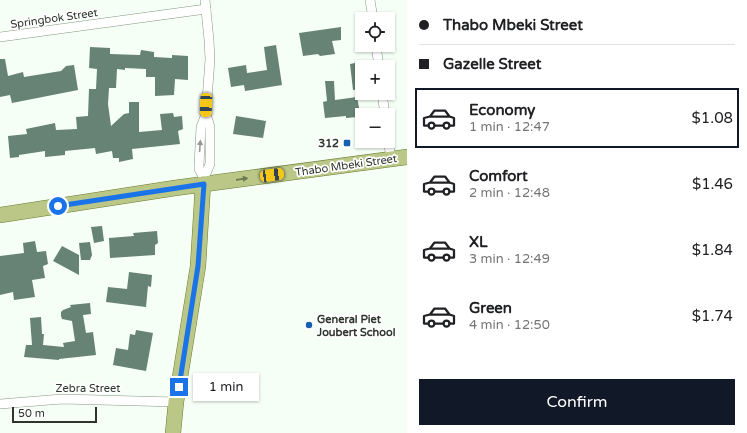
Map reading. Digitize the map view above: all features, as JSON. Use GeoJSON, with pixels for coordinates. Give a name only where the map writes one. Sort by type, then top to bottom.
{"type":"FeatureCollection","features":[{"type":"Feature","properties":{"kind":"main road","name":"Thabo Mbeki Street"},"geometry":{"type":"LineString","coordinates":[[0,215],[204,181],[407,157]]}},
{"type":"Feature","properties":{"kind":"main road"},"geometry":{"type":"LineString","coordinates":[[173,433],[176,402],[198,266],[204,181]]}},
{"type":"Feature","properties":{"kind":"street"},"geometry":{"type":"LineString","coordinates":[[370,0],[372,12]]}},
{"type":"Feature","properties":{"kind":"street"},"geometry":{"type":"LineString","coordinates":[[204,181],[199,165],[201,128],[206,114],[210,50],[205,5]]}},
{"type":"Feature","properties":{"kind":"street","name":"Springbok Street"},"geometry":{"type":"LineString","coordinates":[[0,37],[205,5]]}},
{"type":"Feature","properties":{"kind":"street"},"geometry":{"type":"LineString","coordinates":[[389,148],[391,159]]}},
{"type":"Feature","properties":{"kind":"street","name":"Zebra Street"},"geometry":{"type":"LineString","coordinates":[[0,404],[62,399],[176,402]]}},
{"type":"Feature","properties":{"kind":"building"},"geometry":{"type":"Polygon","coordinates":[[[341,27],[341,40],[332,41],[335,54],[303,56],[299,33],[341,27]]]}},
{"type":"Feature","properties":{"kind":"building"},"geometry":{"type":"Polygon","coordinates":[[[276,45],[282,85],[245,91],[244,85],[231,87],[228,68],[246,65],[247,73],[267,70],[264,47],[276,45]]]}},
{"type":"Feature","properties":{"kind":"building"},"geometry":{"type":"Polygon","coordinates":[[[90,47],[110,48],[110,54],[140,55],[141,50],[154,52],[154,57],[172,58],[172,55],[188,56],[188,80],[175,79],[174,95],[155,96],[155,77],[146,77],[146,69],[117,69],[116,88],[109,88],[108,104],[111,126],[124,114],[129,113],[129,102],[139,102],[139,132],[162,130],[160,114],[173,113],[174,117],[182,116],[183,129],[178,131],[180,144],[132,149],[133,159],[119,162],[119,158],[113,158],[112,151],[96,154],[95,148],[65,151],[65,155],[45,157],[45,151],[10,158],[8,136],[27,134],[26,129],[55,123],[56,130],[77,129],[76,117],[88,116],[89,89],[96,89],[97,69],[89,68],[90,47]]]}},
{"type":"Feature","properties":{"kind":"building"},"geometry":{"type":"Polygon","coordinates":[[[0,59],[5,59],[8,76],[23,72],[24,77],[61,71],[66,66],[74,65],[78,90],[12,103],[10,95],[0,97],[0,59]]]}},
{"type":"Feature","properties":{"kind":"building"},"geometry":{"type":"Polygon","coordinates":[[[355,63],[355,90],[353,90],[350,64],[355,63]]]}},
{"type":"Feature","properties":{"kind":"building"},"geometry":{"type":"Polygon","coordinates":[[[325,81],[334,81],[335,100],[355,97],[355,100],[358,100],[359,108],[355,108],[355,117],[346,118],[346,116],[325,118],[323,102],[327,101],[325,81]]]}},
{"type":"Feature","properties":{"kind":"building"},"geometry":{"type":"Polygon","coordinates":[[[236,116],[266,121],[263,138],[233,134],[236,116]]]}},
{"type":"Feature","properties":{"kind":"building"},"geometry":{"type":"Polygon","coordinates":[[[102,226],[104,241],[94,243],[91,227],[102,226]]]}},
{"type":"Feature","properties":{"kind":"building"},"geometry":{"type":"Polygon","coordinates":[[[157,231],[158,243],[155,245],[155,255],[110,258],[109,238],[134,236],[133,233],[157,231]]]}},
{"type":"Feature","properties":{"kind":"building"},"geometry":{"type":"Polygon","coordinates":[[[35,241],[37,252],[46,251],[48,264],[43,266],[45,278],[32,280],[35,297],[14,300],[13,292],[0,295],[0,256],[24,253],[23,243],[35,241]]]}},
{"type":"Feature","properties":{"kind":"building"},"geometry":{"type":"Polygon","coordinates":[[[90,242],[92,255],[90,260],[81,260],[79,243],[90,242]]]}},
{"type":"Feature","properties":{"kind":"building"},"geometry":{"type":"Polygon","coordinates":[[[62,246],[79,255],[79,275],[53,261],[62,246]]]}},
{"type":"Feature","properties":{"kind":"building"},"geometry":{"type":"Polygon","coordinates":[[[129,272],[152,275],[151,287],[148,286],[146,307],[106,302],[108,287],[127,289],[129,272]]]}},
{"type":"Feature","properties":{"kind":"building"},"geometry":{"type":"Polygon","coordinates":[[[90,303],[91,314],[83,315],[86,333],[93,332],[96,355],[59,360],[24,357],[26,345],[32,345],[30,318],[41,317],[42,334],[44,334],[43,345],[64,347],[63,343],[75,341],[72,321],[62,319],[61,312],[71,307],[70,305],[90,303]]]}},
{"type":"Feature","properties":{"kind":"building"},"geometry":{"type":"Polygon","coordinates":[[[136,330],[153,333],[146,371],[113,365],[116,348],[128,350],[130,334],[135,335],[136,330]]]}},
{"type":"Feature","properties":{"kind":"place","name":"312"},"geometry":{"type":"Point","coordinates":[347,143]}},
{"type":"Feature","properties":{"kind":"place","name":"General Piet Joubert School"},"geometry":{"type":"Point","coordinates":[309,325]}},
{"type":"Feature","properties":{"kind":"route"},"geometry":{"type":"LineString","coordinates":[[58,206],[204,184],[200,251],[179,387]]}}]}
